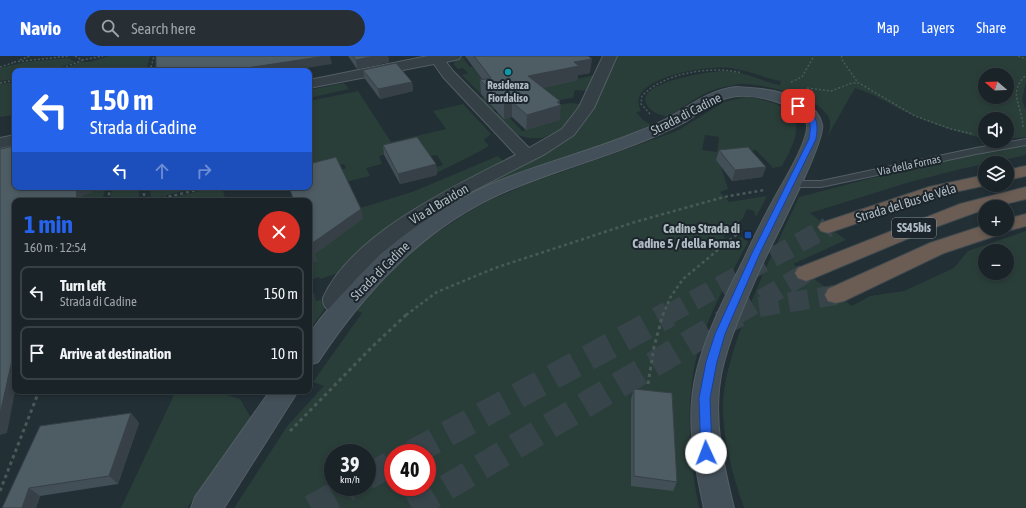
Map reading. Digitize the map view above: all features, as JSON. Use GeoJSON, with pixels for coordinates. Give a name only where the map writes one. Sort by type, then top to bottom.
{"type":"FeatureCollection","features":[{"type":"Feature","properties":{"kind":"highway"},"geometry":{"type":"LineString","coordinates":[[1014,174],[1026,171]]}},
{"type":"Feature","properties":{"kind":"highway","name":"Strada del Bus de Véla"},"geometry":{"type":"LineString","coordinates":[[828,227],[936,191],[978,182]]}},
{"type":"Feature","properties":{"kind":"highway","name":"Strada del Bus de Véla"},"geometry":{"type":"LineString","coordinates":[[806,273],[842,260],[892,237],[968,208],[1026,193]]}},
{"type":"Feature","properties":{"kind":"highway"},"geometry":{"type":"LineString","coordinates":[[1014,223],[1026,220]]}},
{"type":"Feature","properties":{"kind":"highway"},"geometry":{"type":"LineString","coordinates":[[836,295],[937,248],[978,234]]}},
{"type":"Feature","properties":{"kind":"street"},"geometry":{"type":"LineString","coordinates":[[312,83],[436,58],[454,56]]}},
{"type":"Feature","properties":{"kind":"street","name":"Via al Braidon"},"geometry":{"type":"LineString","coordinates":[[344,307],[334,303],[334,298],[340,286],[362,260],[394,233],[521,150],[539,150],[562,137],[586,108],[610,56]]}},
{"type":"Feature","properties":{"kind":"street"},"geometry":{"type":"LineString","coordinates":[[436,58],[521,150]]}},
{"type":"Feature","properties":{"kind":"street","name":"Strada di Cadine"},"geometry":{"type":"LineString","coordinates":[[312,351],[344,307],[398,250],[419,234],[462,206],[507,185],[625,143],[666,126],[714,97],[726,93],[753,91],[771,94],[785,99],[798,106],[811,116],[815,123],[812,139],[756,253],[720,334],[711,362],[705,398],[706,453],[720,508]]}},
{"type":"Feature","properties":{"kind":"street"},"geometry":{"type":"LineString","coordinates":[[0,143],[12,141]]}},
{"type":"Feature","properties":{"kind":"street"},"geometry":{"type":"LineString","coordinates":[[206,508],[283,394]]}},
{"type":"Feature","properties":{"kind":"lane","name":"Via della Fornas"},"geometry":{"type":"LineString","coordinates":[[791,184],[821,184],[968,152],[1026,142]]}},
{"type":"Feature","properties":{"kind":"path"},"geometry":{"type":"LineString","coordinates":[[0,66],[30,56]]}},
{"type":"Feature","properties":{"kind":"path"},"geometry":{"type":"LineString","coordinates":[[14,62],[70,56]]}},
{"type":"Feature","properties":{"kind":"path"},"geometry":{"type":"LineString","coordinates":[[75,56],[77,59],[83,60]]}},
{"type":"Feature","properties":{"kind":"path"},"geometry":{"type":"LineString","coordinates":[[63,68],[83,60],[103,56]]}},
{"type":"Feature","properties":{"kind":"path"},"geometry":{"type":"LineString","coordinates":[[151,68],[154,56]]}},
{"type":"Feature","properties":{"kind":"path"},"geometry":{"type":"LineString","coordinates":[[786,83],[797,81],[802,77],[814,56]]}},
{"type":"Feature","properties":{"kind":"path"},"geometry":{"type":"LineString","coordinates":[[842,56],[841,58],[859,83]]}},
{"type":"Feature","properties":{"kind":"path"},"geometry":{"type":"LineString","coordinates":[[1018,56],[1026,59]]}},
{"type":"Feature","properties":{"kind":"path"},"geometry":{"type":"LineString","coordinates":[[1022,130],[1021,110],[1015,93],[1019,81],[1026,75]]}},
{"type":"Feature","properties":{"kind":"path"},"geometry":{"type":"LineString","coordinates":[[0,83],[12,81]]}},
{"type":"Feature","properties":{"kind":"path"},"geometry":{"type":"LineString","coordinates":[[288,433],[373,346],[412,309],[437,292],[494,268],[635,222],[724,197],[791,184]]}},
{"type":"Feature","properties":{"kind":"path"},"geometry":{"type":"LineString","coordinates":[[163,198],[197,190]]}},
{"type":"Feature","properties":{"kind":"path"},"geometry":{"type":"LineString","coordinates":[[648,384],[653,354],[664,313],[671,296],[676,287],[689,273],[727,241]]}},
{"type":"Feature","properties":{"kind":"path"},"geometry":{"type":"LineString","coordinates":[[0,491],[37,394]]}},
{"type":"Feature","properties":{"kind":"green space"},"geometry":{"type":"Polygon","coordinates":[[[109,56],[150,56],[147,68],[67,68],[80,62],[90,62],[109,56]]]}},
{"type":"Feature","properties":{"kind":"green space"},"geometry":{"type":"Polygon","coordinates":[[[472,56],[463,58],[470,67],[472,66],[489,88],[537,83],[481,94],[462,75],[468,73],[463,68],[458,69],[454,65],[454,62],[458,59],[472,56]]]}},
{"type":"Feature","properties":{"kind":"green space"},"geometry":{"type":"Polygon","coordinates":[[[617,56],[1026,56],[1026,82],[1022,100],[1026,110],[1026,137],[1014,138],[1014,112],[978,112],[978,137],[925,121],[871,94],[855,88],[826,139],[830,130],[830,121],[817,105],[792,94],[764,86],[740,84],[716,89],[694,99],[668,117],[653,111],[647,105],[646,97],[651,90],[676,79],[705,73],[731,71],[780,85],[781,81],[730,68],[705,69],[688,71],[671,76],[656,82],[644,90],[639,99],[641,111],[636,112],[643,120],[651,125],[614,141],[468,193],[543,154],[603,84],[617,56]]]}},
{"type":"Feature","properties":{"kind":"green space"},"geometry":{"type":"Polygon","coordinates":[[[68,58],[75,62],[58,68],[12,68],[12,79],[0,81],[0,68],[26,62],[68,58]]]}},
{"type":"Feature","properties":{"kind":"green space"},"geometry":{"type":"Polygon","coordinates":[[[596,75],[590,91],[575,90],[573,98],[492,110],[480,98],[596,75]]]}},
{"type":"Feature","properties":{"kind":"green space"},"geometry":{"type":"Polygon","coordinates":[[[12,82],[12,115],[0,117],[0,84],[12,82]]]}},
{"type":"Feature","properties":{"kind":"green space"},"geometry":{"type":"Polygon","coordinates":[[[344,83],[349,89],[312,97],[312,89],[344,83]]]}},
{"type":"Feature","properties":{"kind":"green space"},"geometry":{"type":"Polygon","coordinates":[[[358,91],[391,142],[446,129],[433,111],[463,104],[491,134],[484,140],[489,146],[436,173],[433,168],[443,165],[437,155],[425,157],[418,147],[379,156],[382,164],[366,168],[370,176],[345,182],[340,170],[346,168],[344,164],[323,169],[312,174],[312,100],[358,91]]]}},
{"type":"Feature","properties":{"kind":"green space"},"geometry":{"type":"Polygon","coordinates":[[[745,97],[756,98],[784,108],[792,114],[796,130],[792,147],[782,166],[773,168],[756,150],[718,156],[728,189],[720,192],[729,202],[767,196],[756,217],[754,211],[747,209],[743,218],[723,237],[731,242],[742,237],[748,242],[709,321],[694,367],[691,387],[690,428],[693,469],[699,508],[234,508],[288,425],[324,386],[313,382],[362,313],[355,310],[386,276],[426,240],[465,214],[488,201],[528,184],[677,131],[724,102],[745,97]],[[705,135],[702,150],[717,152],[719,137],[705,135]]]}},
{"type":"Feature","properties":{"kind":"green space"},"geometry":{"type":"Polygon","coordinates":[[[570,103],[581,104],[568,127],[542,138],[528,138],[518,135],[495,113],[505,113],[522,131],[560,120],[548,107],[570,103]]]}},
{"type":"Feature","properties":{"kind":"green space"},"geometry":{"type":"Polygon","coordinates":[[[1026,144],[1026,155],[1014,158],[1014,156],[978,156],[978,165],[910,182],[810,213],[846,240],[793,264],[852,306],[870,296],[904,291],[954,268],[968,251],[978,248],[978,280],[1014,280],[1014,244],[988,244],[1026,231],[1026,508],[744,508],[736,484],[727,446],[723,420],[723,397],[726,378],[740,331],[768,263],[799,197],[949,158],[1004,148],[1014,148],[1014,146],[1026,144]]]}},
{"type":"Feature","properties":{"kind":"green space"},"geometry":{"type":"Polygon","coordinates":[[[498,156],[505,163],[345,271],[320,279],[319,277],[312,279],[312,223],[412,192],[498,156]]]}},
{"type":"Feature","properties":{"kind":"green space"},"geometry":{"type":"Polygon","coordinates":[[[92,190],[105,190],[103,198],[74,198],[92,193],[92,190]]]}},
{"type":"Feature","properties":{"kind":"green space"},"geometry":{"type":"Polygon","coordinates":[[[112,190],[139,190],[139,198],[110,198],[112,190]]]}},
{"type":"Feature","properties":{"kind":"green space"},"geometry":{"type":"Polygon","coordinates":[[[150,190],[188,190],[155,198],[151,198],[150,190]]]}},
{"type":"Feature","properties":{"kind":"green space"},"geometry":{"type":"Polygon","coordinates":[[[203,190],[227,190],[223,191],[225,198],[172,198],[203,190]]]}},
{"type":"Feature","properties":{"kind":"green space"},"geometry":{"type":"Polygon","coordinates":[[[314,293],[316,301],[327,298],[324,310],[312,327],[312,294],[314,293]]]}},
{"type":"Feature","properties":{"kind":"green space"},"geometry":{"type":"Polygon","coordinates":[[[223,394],[240,399],[251,418],[187,508],[121,508],[174,395],[223,394]]]}},
{"type":"Feature","properties":{"kind":"building"},"geometry":{"type":"Polygon","coordinates":[[[156,56],[326,56],[247,68],[156,68],[156,56]]]}},
{"type":"Feature","properties":{"kind":"building"},"geometry":{"type":"Polygon","coordinates":[[[353,56],[374,56],[356,60],[353,56]]]}},
{"type":"Feature","properties":{"kind":"building"},"geometry":{"type":"Polygon","coordinates":[[[474,56],[588,56],[592,59],[574,62],[579,66],[528,76],[560,101],[557,102],[561,105],[527,115],[512,102],[504,104],[480,80],[491,78],[474,56]]]}},
{"type":"Feature","properties":{"kind":"building"},"geometry":{"type":"Polygon","coordinates":[[[396,63],[412,82],[378,89],[363,70],[396,63]]]}},
{"type":"Feature","properties":{"kind":"building"},"geometry":{"type":"Polygon","coordinates":[[[417,137],[436,164],[398,174],[383,145],[417,137]]]}},
{"type":"Feature","properties":{"kind":"building"},"geometry":{"type":"Polygon","coordinates":[[[12,147],[12,190],[77,190],[76,198],[12,198],[12,360],[0,414],[0,149],[12,147]]]}},
{"type":"Feature","properties":{"kind":"building"},"geometry":{"type":"Polygon","coordinates":[[[748,147],[766,167],[735,170],[719,150],[748,147]]]}},
{"type":"Feature","properties":{"kind":"building"},"geometry":{"type":"Polygon","coordinates":[[[336,157],[361,209],[312,243],[312,198],[293,198],[290,190],[312,190],[312,163],[336,157]]]}},
{"type":"Feature","properties":{"kind":"building"},"geometry":{"type":"Polygon","coordinates":[[[634,389],[672,393],[677,482],[634,476],[634,389]]]}},
{"type":"Feature","properties":{"kind":"building"},"geometry":{"type":"Polygon","coordinates":[[[131,413],[109,476],[29,488],[22,508],[2,508],[40,426],[131,413]]]}},
{"type":"Feature","properties":{"kind":"tunnel"},"geometry":{"type":"LineString","coordinates":[[667,315],[828,227]]}},
{"type":"Feature","properties":{"kind":"tunnel"},"geometry":{"type":"LineString","coordinates":[[736,315],[806,273]]}},
{"type":"Feature","properties":{"kind":"tunnel"},"geometry":{"type":"LineString","coordinates":[[759,307],[836,295]]}},
{"type":"Feature","properties":{"kind":"tunnel"},"geometry":{"type":"LineString","coordinates":[[429,444],[669,314]]}},
{"type":"Feature","properties":{"kind":"tunnel"},"geometry":{"type":"LineString","coordinates":[[412,508],[738,314]]}},
{"type":"Feature","properties":{"kind":"tunnel"},"geometry":{"type":"LineString","coordinates":[[376,472],[384,468]]}},
{"type":"Feature","properties":{"kind":"tunnel"},"geometry":{"type":"LineString","coordinates":[[311,508],[333,496]]}},
{"type":"Feature","properties":{"kind":"place","name":"Residenza Fiordaliso"},"geometry":{"type":"Point","coordinates":[508,72]}},
{"type":"Feature","properties":{"kind":"place","name":"Cadine Strada di Cadine 5 / della Fornas"},"geometry":{"type":"Point","coordinates":[748,235]}},
{"type":"Feature","properties":{"kind":"route"},"geometry":{"type":"LineString","coordinates":[[706,453],[705,398],[711,362],[720,334],[756,253],[812,139],[815,123],[811,116],[798,106]]}}]}
